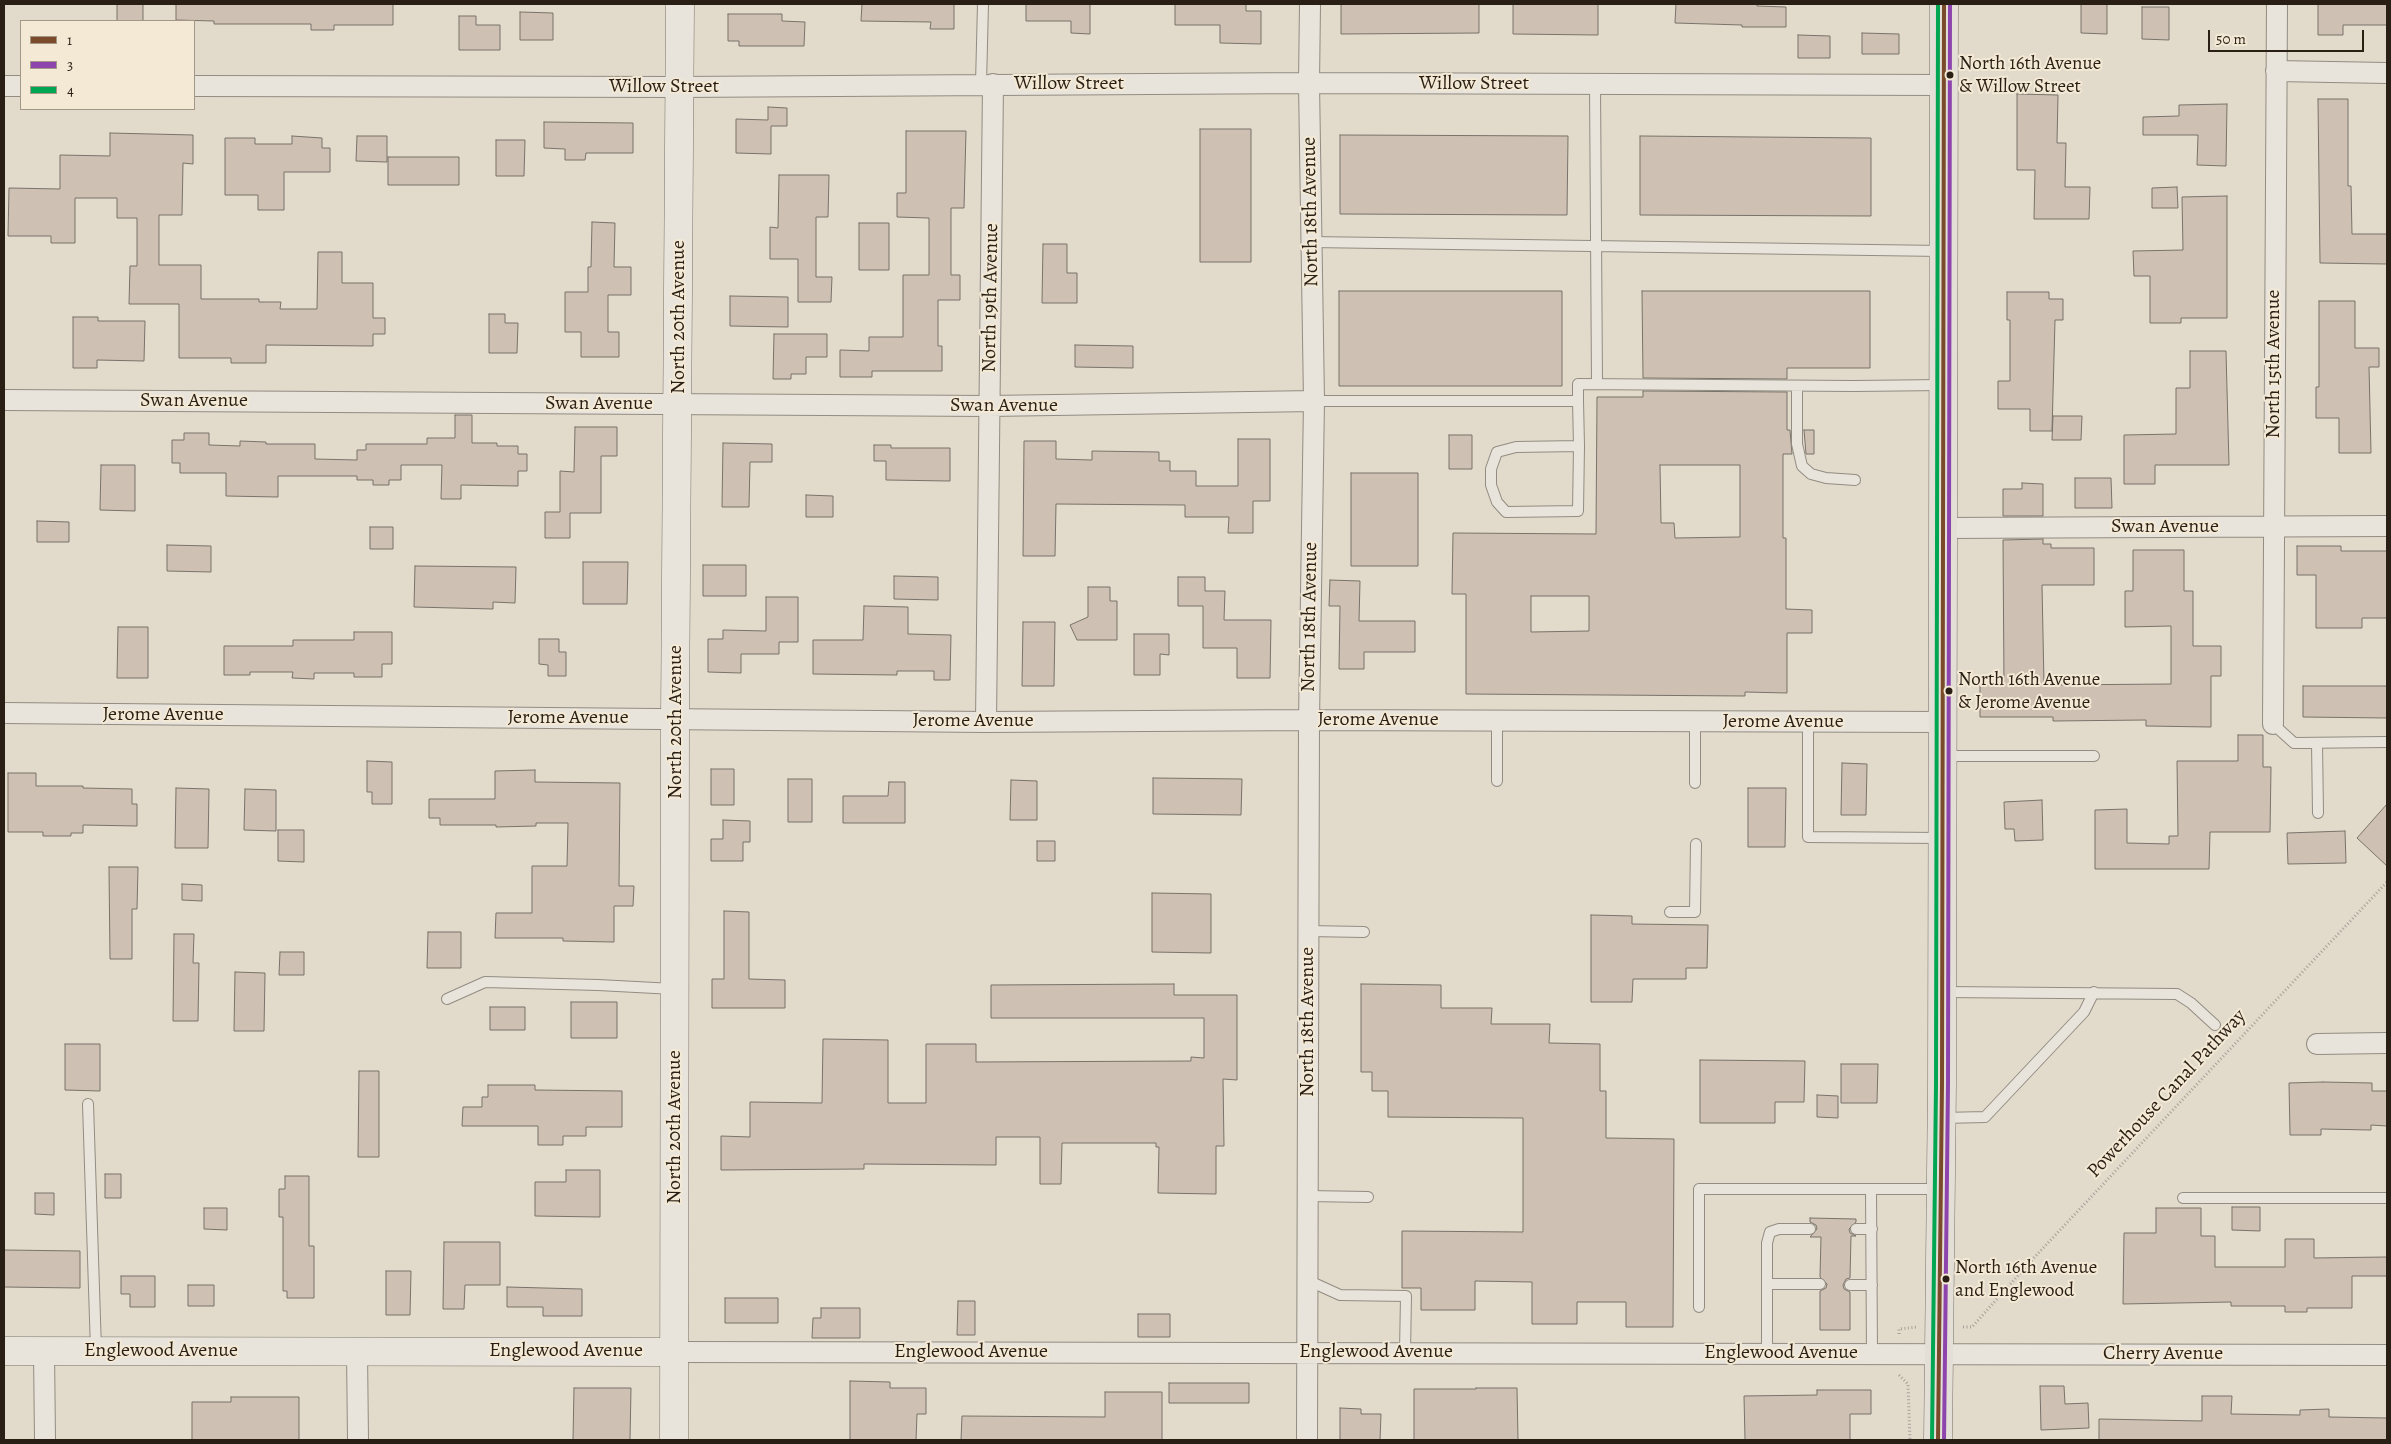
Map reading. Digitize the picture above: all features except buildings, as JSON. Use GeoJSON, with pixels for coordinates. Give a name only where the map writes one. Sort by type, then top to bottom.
{"type":"FeatureCollection","features":[{"type":"Feature","properties":{"kind":"main road"},"geometry":{"type":"LineString","coordinates":[[1938,1440],[1943,992],[1944,4]]}},
{"type":"Feature","properties":{"kind":"street","name":"North 20th Avenue"},"geometry":{"type":"LineString","coordinates":[[674,1440],[675,719],[680,4]]}},
{"type":"Feature","properties":{"kind":"street","name":"North 18th Avenue"},"geometry":{"type":"LineString","coordinates":[[1307,1440],[1309,720],[1314,401],[1309,83],[1310,4]]}},
{"type":"Feature","properties":{"kind":"street","name":"North 15th Avenue"},"geometry":{"type":"LineString","coordinates":[[2273,724],[2277,4]]}},
{"type":"Feature","properties":{"kind":"street"},"geometry":{"type":"LineString","coordinates":[[2276,72],[2387,73]]}},
{"type":"Feature","properties":{"kind":"street","name":"Willow Street"},"geometry":{"type":"LineString","coordinates":[[195,86],[680,87],[1309,83],[1943,85]]}},
{"type":"Feature","properties":{"kind":"street","name":"North 19th Avenue"},"geometry":{"type":"LineString","coordinates":[[986,722],[989,406],[987,84]]}},
{"type":"Feature","properties":{"kind":"street"},"geometry":{"type":"LineString","coordinates":[[4,86],[20,86]]}},
{"type":"Feature","properties":{"kind":"street","name":"Swan Avenue"},"geometry":{"type":"LineString","coordinates":[[4,400],[989,406],[1314,401]]}},
{"type":"Feature","properties":{"kind":"street","name":"Swan Avenue"},"geometry":{"type":"LineString","coordinates":[[1943,528],[2387,526]]}},
{"type":"Feature","properties":{"kind":"street","name":"Jerome Avenue"},"geometry":{"type":"LineString","coordinates":[[4,713],[986,722],[1309,720],[1943,722]]}},
{"type":"Feature","properties":{"kind":"street"},"geometry":{"type":"LineString","coordinates":[[2317,1044],[2387,1043]]}},
{"type":"Feature","properties":{"kind":"street","name":"Englewood Avenue"},"geometry":{"type":"LineString","coordinates":[[4,1351],[1938,1354]]}},
{"type":"Feature","properties":{"kind":"street"},"geometry":{"type":"LineString","coordinates":[[44,1351],[45,1440]]}},
{"type":"Feature","properties":{"kind":"street"},"geometry":{"type":"LineString","coordinates":[[357,1351],[358,1440]]}},
{"type":"Feature","properties":{"kind":"street","name":"Cherry Avenue"},"geometry":{"type":"LineString","coordinates":[[1938,1354],[2387,1355]]}},
{"type":"Feature","properties":{"kind":"lane"},"geometry":{"type":"LineString","coordinates":[[983,4],[987,84]]}},
{"type":"Feature","properties":{"kind":"lane"},"geometry":{"type":"LineString","coordinates":[[1596,84],[1597,384]]}},
{"type":"Feature","properties":{"kind":"lane"},"geometry":{"type":"LineString","coordinates":[[1311,242],[1943,251]]}},
{"type":"Feature","properties":{"kind":"lane"},"geometry":{"type":"LineString","coordinates":[[1579,446],[1516,447],[1497,452],[1491,469],[1491,485],[1497,502],[1506,512],[1578,511],[1579,446],[1578,384],[1797,386],[1943,384]]}},
{"type":"Feature","properties":{"kind":"lane"},"geometry":{"type":"LineString","coordinates":[[1797,386],[1797,444],[1802,466],[1811,474],[1826,478],[1855,480]]}},
{"type":"Feature","properties":{"kind":"lane"},"geometry":{"type":"LineString","coordinates":[[1314,401],[1578,401]]}},
{"type":"Feature","properties":{"kind":"lane"},"geometry":{"type":"LineString","coordinates":[[1497,720],[1497,781]]}},
{"type":"Feature","properties":{"kind":"lane"},"geometry":{"type":"LineString","coordinates":[[1695,721],[1695,784]]}},
{"type":"Feature","properties":{"kind":"lane"},"geometry":{"type":"LineString","coordinates":[[1808,722],[1808,837],[1943,838]]}},
{"type":"Feature","properties":{"kind":"lane"},"geometry":{"type":"LineString","coordinates":[[2273,724],[2294,743],[2387,742]]}},
{"type":"Feature","properties":{"kind":"lane"},"geometry":{"type":"LineString","coordinates":[[2317,743],[2318,813]]}},
{"type":"Feature","properties":{"kind":"lane"},"geometry":{"type":"LineString","coordinates":[[1943,756],[2094,756]]}},
{"type":"Feature","properties":{"kind":"lane"},"geometry":{"type":"LineString","coordinates":[[1670,912],[1695,912],[1696,844]]}},
{"type":"Feature","properties":{"kind":"lane"},"geometry":{"type":"LineString","coordinates":[[1308,932],[1364,932]]}},
{"type":"Feature","properties":{"kind":"lane"},"geometry":{"type":"LineString","coordinates":[[447,999],[485,982],[675,989]]}},
{"type":"Feature","properties":{"kind":"lane"},"geometry":{"type":"LineString","coordinates":[[1943,992],[2177,994],[2191,1003],[2216,1025]]}},
{"type":"Feature","properties":{"kind":"lane"},"geometry":{"type":"LineString","coordinates":[[1942,1118],[1985,1117],[2084,1012],[2094,992]]}},
{"type":"Feature","properties":{"kind":"lane"},"geometry":{"type":"LineString","coordinates":[[88,1104],[96,1351]]}},
{"type":"Feature","properties":{"kind":"lane"},"geometry":{"type":"LineString","coordinates":[[1699,1307],[1699,1189],[1940,1189]]}},
{"type":"Feature","properties":{"kind":"lane"},"geometry":{"type":"LineString","coordinates":[[1871,1189],[1872,1353]]}},
{"type":"Feature","properties":{"kind":"lane"},"geometry":{"type":"LineString","coordinates":[[1307,1196],[1368,1197]]}},
{"type":"Feature","properties":{"kind":"lane"},"geometry":{"type":"LineString","coordinates":[[2183,1198],[2387,1198]]}},
{"type":"Feature","properties":{"kind":"lane"},"geometry":{"type":"LineString","coordinates":[[1767,1353],[1767,1243],[1770,1232],[1779,1229],[1810,1229]]}},
{"type":"Feature","properties":{"kind":"lane"},"geometry":{"type":"LineString","coordinates":[[1856,1229],[1872,1229]]}},
{"type":"Feature","properties":{"kind":"lane"},"geometry":{"type":"LineString","coordinates":[[1307,1280],[1340,1295],[1406,1296],[1405,1352]]}},
{"type":"Feature","properties":{"kind":"lane"},"geometry":{"type":"LineString","coordinates":[[1767,1284],[1820,1284]]}},
{"type":"Feature","properties":{"kind":"lane"},"geometry":{"type":"LineString","coordinates":[[1850,1285],[1872,1284]]}},
{"type":"Feature","properties":{"kind":"path","name":"Powerhouse Canal Pathway"},"geometry":{"type":"LineString","coordinates":[[1969,1327],[1972,1327],[2030,1262],[2387,882]]}},
{"type":"Feature","properties":{"kind":"path"},"geometry":{"type":"LineString","coordinates":[[1899,1329],[1910,1327]]}},
{"type":"Feature","properties":{"kind":"path"},"geometry":{"type":"LineString","coordinates":[[1898,1373],[1908,1384],[1910,1440]]}},
{"type":"Feature","properties":{"kind":"transit line","name":"4"},"geometry":{"type":"LineString","coordinates":[[1932,1440],[1936,1084],[1938,4]]}},
{"type":"Feature","properties":{"kind":"transit line","name":"1"},"geometry":{"type":"LineString","coordinates":[[1938,1440],[1942,1084],[1944,4]]}},
{"type":"Feature","properties":{"kind":"transit line","name":"3"},"geometry":{"type":"LineString","coordinates":[[1944,1440],[1948,1084],[1950,4]]}},
{"type":"Feature","properties":{"kind":"place","name":"North 16th Avenue & Willow Street"},"geometry":{"type":"Point","coordinates":[1950,75]}},
{"type":"Feature","properties":{"kind":"place","name":"North 16th Avenue & Jerome Avenue"},"geometry":{"type":"Point","coordinates":[1949,691]}},
{"type":"Feature","properties":{"kind":"place","name":"North 16th Avenue and Englewood"},"geometry":{"type":"Point","coordinates":[1946,1279]}}]}
